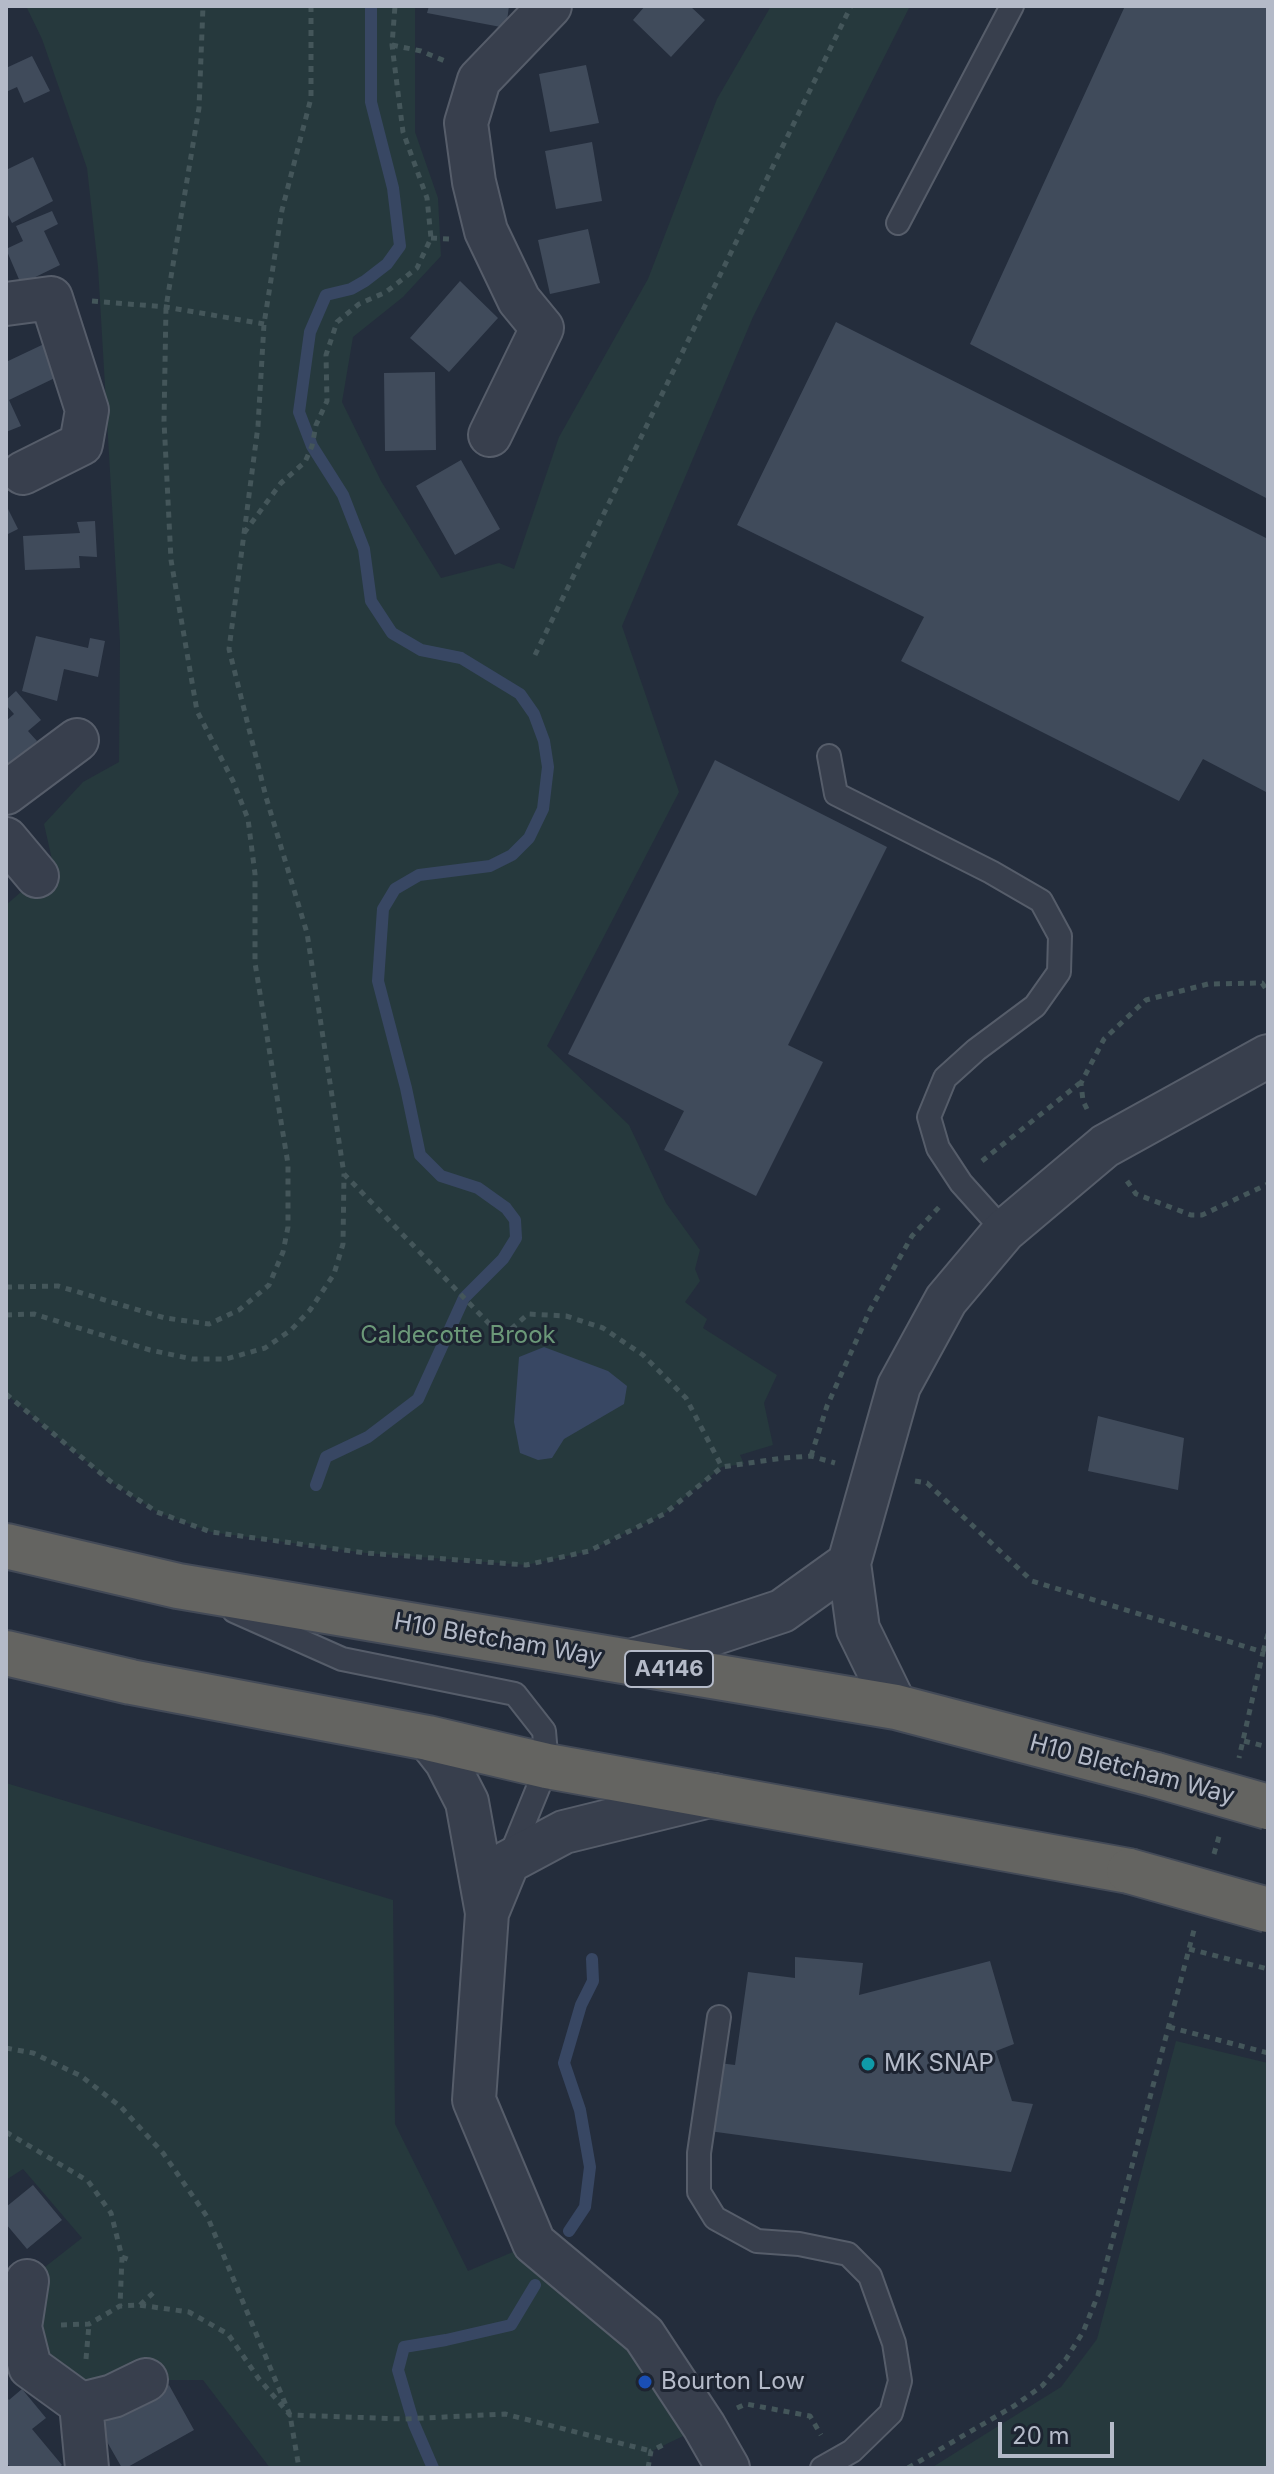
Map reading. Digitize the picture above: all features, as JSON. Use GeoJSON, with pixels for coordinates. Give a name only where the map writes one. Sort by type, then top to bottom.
{"type":"FeatureCollection","features":[{"type":"Feature","properties":{"kind":"highway","name":"H10 Bletcham Way"},"geometry":{"type":"LineString","coordinates":[[6,1546],[178,1586],[896,1707],[1268,1807]]}},
{"type":"Feature","properties":{"kind":"highway"},"geometry":{"type":"LineString","coordinates":[[6,1653],[131,1682],[428,1738],[547,1766],[1129,1871],[1268,1910]]}},
{"type":"Feature","properties":{"kind":"street"},"geometry":{"type":"LineString","coordinates":[[490,435],[542,328],[519,300],[486,231],[474,182],[466,123],[479,80],[550,6]]}},
{"type":"Feature","properties":{"kind":"street"},"geometry":{"type":"LineString","coordinates":[[6,304],[51,298],[87,410],[81,444],[23,473]]}},
{"type":"Feature","properties":{"kind":"street"},"geometry":{"type":"LineString","coordinates":[[6,793],[77,740]]}},
{"type":"Feature","properties":{"kind":"street"},"geometry":{"type":"LineString","coordinates":[[6,839],[37,876]]}},
{"type":"Feature","properties":{"kind":"street"},"geometry":{"type":"LineString","coordinates":[[896,1707],[858,1629],[849,1563],[899,1386],[946,1300],[1004,1231],[1105,1146],[1268,1056]]}},
{"type":"Feature","properties":{"kind":"street"},"geometry":{"type":"LineString","coordinates":[[628,1662],[782,1611],[849,1563]]}},
{"type":"Feature","properties":{"kind":"street"},"geometry":{"type":"LineString","coordinates":[[428,1738],[446,1761],[467,1802],[487,1913],[474,2100],[534,2243],[644,2335],[728,2468]]}},
{"type":"Feature","properties":{"kind":"street"},"geometry":{"type":"LineString","coordinates":[[487,1913],[508,1862],[564,1832],[714,1795]]}},
{"type":"Feature","properties":{"kind":"street"},"geometry":{"type":"LineString","coordinates":[[27,2281],[20,2327],[30,2367],[81,2404],[87,2468]]}},
{"type":"Feature","properties":{"kind":"street"},"geometry":{"type":"LineString","coordinates":[[81,2404],[113,2396],[146,2380]]}},
{"type":"Feature","properties":{"kind":"lane"},"geometry":{"type":"LineString","coordinates":[[898,223],[1012,6]]}},
{"type":"Feature","properties":{"kind":"lane"},"geometry":{"type":"LineString","coordinates":[[829,756],[836,794],[991,872],[1041,901],[1060,936],[1059,972],[1035,1006],[976,1050],[945,1078],[929,1117],[938,1148],[961,1183],[1004,1231]]}},
{"type":"Feature","properties":{"kind":"lane"},"geometry":{"type":"LineString","coordinates":[[178,1586],[342,1659],[515,1694],[544,1731],[547,1766],[508,1862]]}},
{"type":"Feature","properties":{"kind":"lane"},"geometry":{"type":"LineString","coordinates":[[719,2017],[699,2153],[699,2192],[715,2218],[757,2241],[799,2244],[848,2254],[870,2276],[894,2343],[900,2381],[891,2413],[852,2451],[822,2468]]}},
{"type":"Feature","properties":{"kind":"path"},"geometry":{"type":"LineString","coordinates":[[6,1287],[58,1286],[165,1318],[209,1324],[239,1310],[269,1285],[283,1252],[288,1227],[288,1164],[255,963],[255,874],[248,819],[233,781],[197,711],[171,560],[164,421],[166,307],[199,108],[203,6]]}},
{"type":"Feature","properties":{"kind":"path"},"geometry":{"type":"LineString","coordinates":[[6,1315],[34,1314],[150,1350],[192,1359],[226,1359],[265,1348],[291,1330],[310,1310],[334,1274],[343,1244],[344,1174],[307,933],[266,797],[229,649],[258,426],[264,324],[282,210],[311,98],[311,6]]}},
{"type":"Feature","properties":{"kind":"path"},"geometry":{"type":"LineString","coordinates":[[244,534],[281,483],[305,462],[327,401],[326,355],[337,322],[359,304],[386,292],[417,268],[431,238],[427,198],[403,132],[392,45],[395,6]]}},
{"type":"Feature","properties":{"kind":"path"},"geometry":{"type":"LineString","coordinates":[[535,655],[851,6]]}},
{"type":"Feature","properties":{"kind":"path"},"geometry":{"type":"LineString","coordinates":[[392,45],[444,60],[479,80]]}},
{"type":"Feature","properties":{"kind":"path"},"geometry":{"type":"LineString","coordinates":[[51,298],[166,307],[264,324]]}},
{"type":"Feature","properties":{"kind":"path"},"geometry":{"type":"LineString","coordinates":[[811,1456],[827,1406],[870,1310],[912,1236],[978,1165],[1081,1083]]}},
{"type":"Feature","properties":{"kind":"path"},"geometry":{"type":"LineString","coordinates":[[344,1174],[502,1337],[528,1314],[566,1316],[603,1328],[643,1355],[686,1398],[722,1467]]}},
{"type":"Feature","properties":{"kind":"path"},"geometry":{"type":"LineString","coordinates":[[6,1394],[110,1481],[157,1512],[211,1532],[366,1553],[526,1565],[589,1551],[664,1514],[722,1467],[811,1456],[875,1475],[927,1483],[1032,1581],[1266,1653]]}},
{"type":"Feature","properties":{"kind":"path"},"geometry":{"type":"LineString","coordinates":[[1236,1771],[1268,1634]]}},
{"type":"Feature","properties":{"kind":"path"},"geometry":{"type":"LineString","coordinates":[[1244,1741],[1268,1747]]}},
{"type":"Feature","properties":{"kind":"path"},"geometry":{"type":"LineString","coordinates":[[1213,1857],[1221,1828]]}},
{"type":"Feature","properties":{"kind":"path"},"geometry":{"type":"LineString","coordinates":[[908,2468],[1014,2406],[1042,2386],[1066,2359],[1083,2332],[1098,2295],[1195,1928]]}},
{"type":"Feature","properties":{"kind":"path"},"geometry":{"type":"LineString","coordinates":[[1189,1949],[1268,1969]]}},
{"type":"Feature","properties":{"kind":"path"},"geometry":{"type":"LineString","coordinates":[[1169,2027],[1268,2053]]}},
{"type":"Feature","properties":{"kind":"path"},"geometry":{"type":"LineString","coordinates":[[6,2048],[33,2053],[81,2076],[121,2107],[163,2153],[208,2218],[290,2415],[299,2468]]}},
{"type":"Feature","properties":{"kind":"path"},"geometry":{"type":"LineString","coordinates":[[6,2132],[88,2181],[111,2213],[122,2257],[120,2306]]}},
{"type":"Feature","properties":{"kind":"path"},"geometry":{"type":"LineString","coordinates":[[122,2257],[133,2261]]}},
{"type":"Feature","properties":{"kind":"path"},"geometry":{"type":"LineString","coordinates":[[139,2305],[153,2293]]}},
{"type":"Feature","properties":{"kind":"path"},"geometry":{"type":"LineString","coordinates":[[89,2324],[120,2306],[139,2305],[189,2312],[228,2334],[259,2379],[290,2415],[404,2419],[505,2414],[651,2451]]}},
{"type":"Feature","properties":{"kind":"green space","name":"Caldecotte Brook"},"geometry":{"type":"Polygon","coordinates":[[[26,6],[415,6],[415,132],[438,198],[441,256],[403,297],[353,337],[342,402],[381,481],[441,578],[499,563],[514,569],[559,437],[648,279],[717,99],[771,6],[910,6],[753,317],[622,626],[679,792],[547,1046],[629,1125],[666,1203],[700,1250],[695,1269],[700,1281],[685,1302],[707,1319],[703,1328],[777,1375],[764,1403],[773,1445],[740,1455],[744,1464],[722,1467],[664,1514],[589,1551],[526,1565],[366,1553],[211,1532],[157,1512],[110,1481],[6,1394],[6,905],[53,864],[44,824],[83,782],[119,762],[120,642],[98,267],[87,168],[42,39],[26,6]]]}},
{"type":"Feature","properties":{"kind":"green space"},"geometry":{"type":"Polygon","coordinates":[[[6,1783],[393,1900],[395,2124],[468,2271],[534,2243],[704,2426],[652,2451],[648,2468],[270,2468],[203,2380],[146,2380],[113,2396],[30,2367],[27,2281],[82,2238],[23,2169],[6,2180],[6,1783]]]}},
{"type":"Feature","properties":{"kind":"green space"},"geometry":{"type":"Polygon","coordinates":[[[1176,2041],[1268,2063],[1268,2468],[931,2468],[1061,2387],[1097,2339],[1176,2041]]]}},
{"type":"Feature","properties":{"kind":"water"},"geometry":{"type":"Polygon","coordinates":[[[544,1347],[608,1371],[627,1386],[624,1404],[564,1439],[552,1458],[538,1460],[520,1453],[514,1422],[519,1357],[544,1347]]]}},
{"type":"Feature","properties":{"kind":"building"},"geometry":{"type":"Polygon","coordinates":[[[429,6],[509,6],[506,28],[427,13],[429,6]]]}},
{"type":"Feature","properties":{"kind":"building"},"geometry":{"type":"Polygon","coordinates":[[[645,6],[690,6],[705,20],[671,57],[633,20],[645,6]]]}},
{"type":"Feature","properties":{"kind":"building"},"geometry":{"type":"Polygon","coordinates":[[[1125,6],[1268,6],[1268,499],[970,344],[1125,6]]]}},
{"type":"Feature","properties":{"kind":"building"},"geometry":{"type":"Polygon","coordinates":[[[32,56],[50,91],[24,103],[17,87],[6,92],[6,68],[32,56]]]}},
{"type":"Feature","properties":{"kind":"building"},"geometry":{"type":"Polygon","coordinates":[[[586,65],[599,123],[550,132],[539,74],[586,65]]]}},
{"type":"Feature","properties":{"kind":"building"},"geometry":{"type":"Polygon","coordinates":[[[592,142],[602,201],[556,209],[545,151],[592,142]]]}},
{"type":"Feature","properties":{"kind":"building"},"geometry":{"type":"Polygon","coordinates":[[[33,157],[53,201],[12,223],[6,211],[6,170],[33,157]]]}},
{"type":"Feature","properties":{"kind":"building"},"geometry":{"type":"Polygon","coordinates":[[[52,211],[58,224],[44,231],[60,265],[21,284],[6,249],[23,241],[16,226],[52,211]]]}},
{"type":"Feature","properties":{"kind":"building"},"geometry":{"type":"Polygon","coordinates":[[[588,229],[600,283],[550,294],[538,240],[588,229]]]}},
{"type":"Feature","properties":{"kind":"building"},"geometry":{"type":"Polygon","coordinates":[[[460,281],[498,318],[449,372],[410,338],[460,281]]]}},
{"type":"Feature","properties":{"kind":"building"},"geometry":{"type":"Polygon","coordinates":[[[836,322],[1268,539],[1268,793],[1203,759],[1179,801],[901,661],[924,617],[737,525],[836,322]]]}},
{"type":"Feature","properties":{"kind":"building"},"geometry":{"type":"Polygon","coordinates":[[[44,344],[59,376],[9,400],[21,426],[6,432],[6,362],[44,344]]]}},
{"type":"Feature","properties":{"kind":"building"},"geometry":{"type":"Polygon","coordinates":[[[435,372],[436,450],[385,451],[384,373],[435,372]]]}},
{"type":"Feature","properties":{"kind":"building"},"geometry":{"type":"Polygon","coordinates":[[[461,460],[500,529],[455,555],[416,486],[461,460]]]}},
{"type":"Feature","properties":{"kind":"building"},"geometry":{"type":"Polygon","coordinates":[[[6,505],[18,529],[6,535],[6,505]]]}},
{"type":"Feature","properties":{"kind":"building"},"geometry":{"type":"Polygon","coordinates":[[[95,521],[97,557],[79,556],[80,568],[25,570],[23,536],[80,533],[77,522],[95,521]]]}},
{"type":"Feature","properties":{"kind":"building"},"geometry":{"type":"Polygon","coordinates":[[[36,636],[88,648],[90,638],[105,641],[98,677],[64,669],[57,701],[22,691],[36,636]]]}},
{"type":"Feature","properties":{"kind":"building"},"geometry":{"type":"Polygon","coordinates":[[[16,691],[41,720],[28,731],[37,741],[6,768],[6,721],[14,714],[6,705],[6,700],[16,691]]]}},
{"type":"Feature","properties":{"kind":"building"},"geometry":{"type":"Polygon","coordinates":[[[715,760],[887,847],[788,1045],[823,1062],[756,1196],[664,1150],[684,1111],[568,1054],[715,760]]]}},
{"type":"Feature","properties":{"kind":"building"},"geometry":{"type":"Polygon","coordinates":[[[1098,1416],[1184,1438],[1178,1490],[1088,1471],[1098,1416]]]}},
{"type":"Feature","properties":{"kind":"building","name":"MK SNAP"},"geometry":{"type":"Polygon","coordinates":[[[795,1957],[863,1963],[859,1995],[990,1961],[1014,2044],[996,2051],[1012,2101],[1033,2104],[1011,2172],[709,2131],[719,2063],[735,2065],[748,1972],[795,1978],[795,1957]]]}},
{"type":"Feature","properties":{"kind":"building"},"geometry":{"type":"Polygon","coordinates":[[[33,2185],[62,2220],[27,2249],[6,2224],[6,2207],[33,2185]]]}},
{"type":"Feature","properties":{"kind":"building"},"geometry":{"type":"Polygon","coordinates":[[[169,2385],[194,2430],[122,2468],[98,2426],[169,2385]]]}},
{"type":"Feature","properties":{"kind":"building"},"geometry":{"type":"Polygon","coordinates":[[[22,2389],[46,2418],[32,2429],[62,2465],[58,2468],[11,2468],[6,2462],[6,2397],[9,2400],[22,2389]]]}},
{"type":"Feature","properties":{"kind":"waterway"},"geometry":{"type":"LineString","coordinates":[[316,1485],[326,1457],[368,1437],[418,1399],[464,1298],[503,1259],[516,1238],[515,1220],[506,1208],[478,1188],[441,1176],[420,1155],[378,981],[383,909],[395,889],[419,875],[490,866],[512,855],[529,838],[543,809],[548,767],[544,741],[534,714],[520,694],[461,658],[421,650],[392,633],[371,601],[364,549],[343,495],[312,446],[299,412],[310,332],[326,295],[351,289],[365,281],[387,264],[400,246],[393,188],[371,102],[371,6]]}},
{"type":"Feature","properties":{"kind":"waterway"},"geometry":{"type":"LineString","coordinates":[[569,2231],[585,2207],[590,2167],[580,2110],[564,2063],[581,2005],[593,1981],[592,1959]]}},
{"type":"Feature","properties":{"kind":"waterway"},"geometry":{"type":"LineString","coordinates":[[433,2468],[414,2424],[398,2370],[404,2347],[511,2325],[535,2285]]}},
{"type":"Feature","properties":{"kind":"place","name":"MK SNAP"},"geometry":{"type":"Point","coordinates":[868,2064]}},
{"type":"Feature","properties":{"kind":"place","name":"Bourton Low"},"geometry":{"type":"Point","coordinates":[645,2382]}}]}
